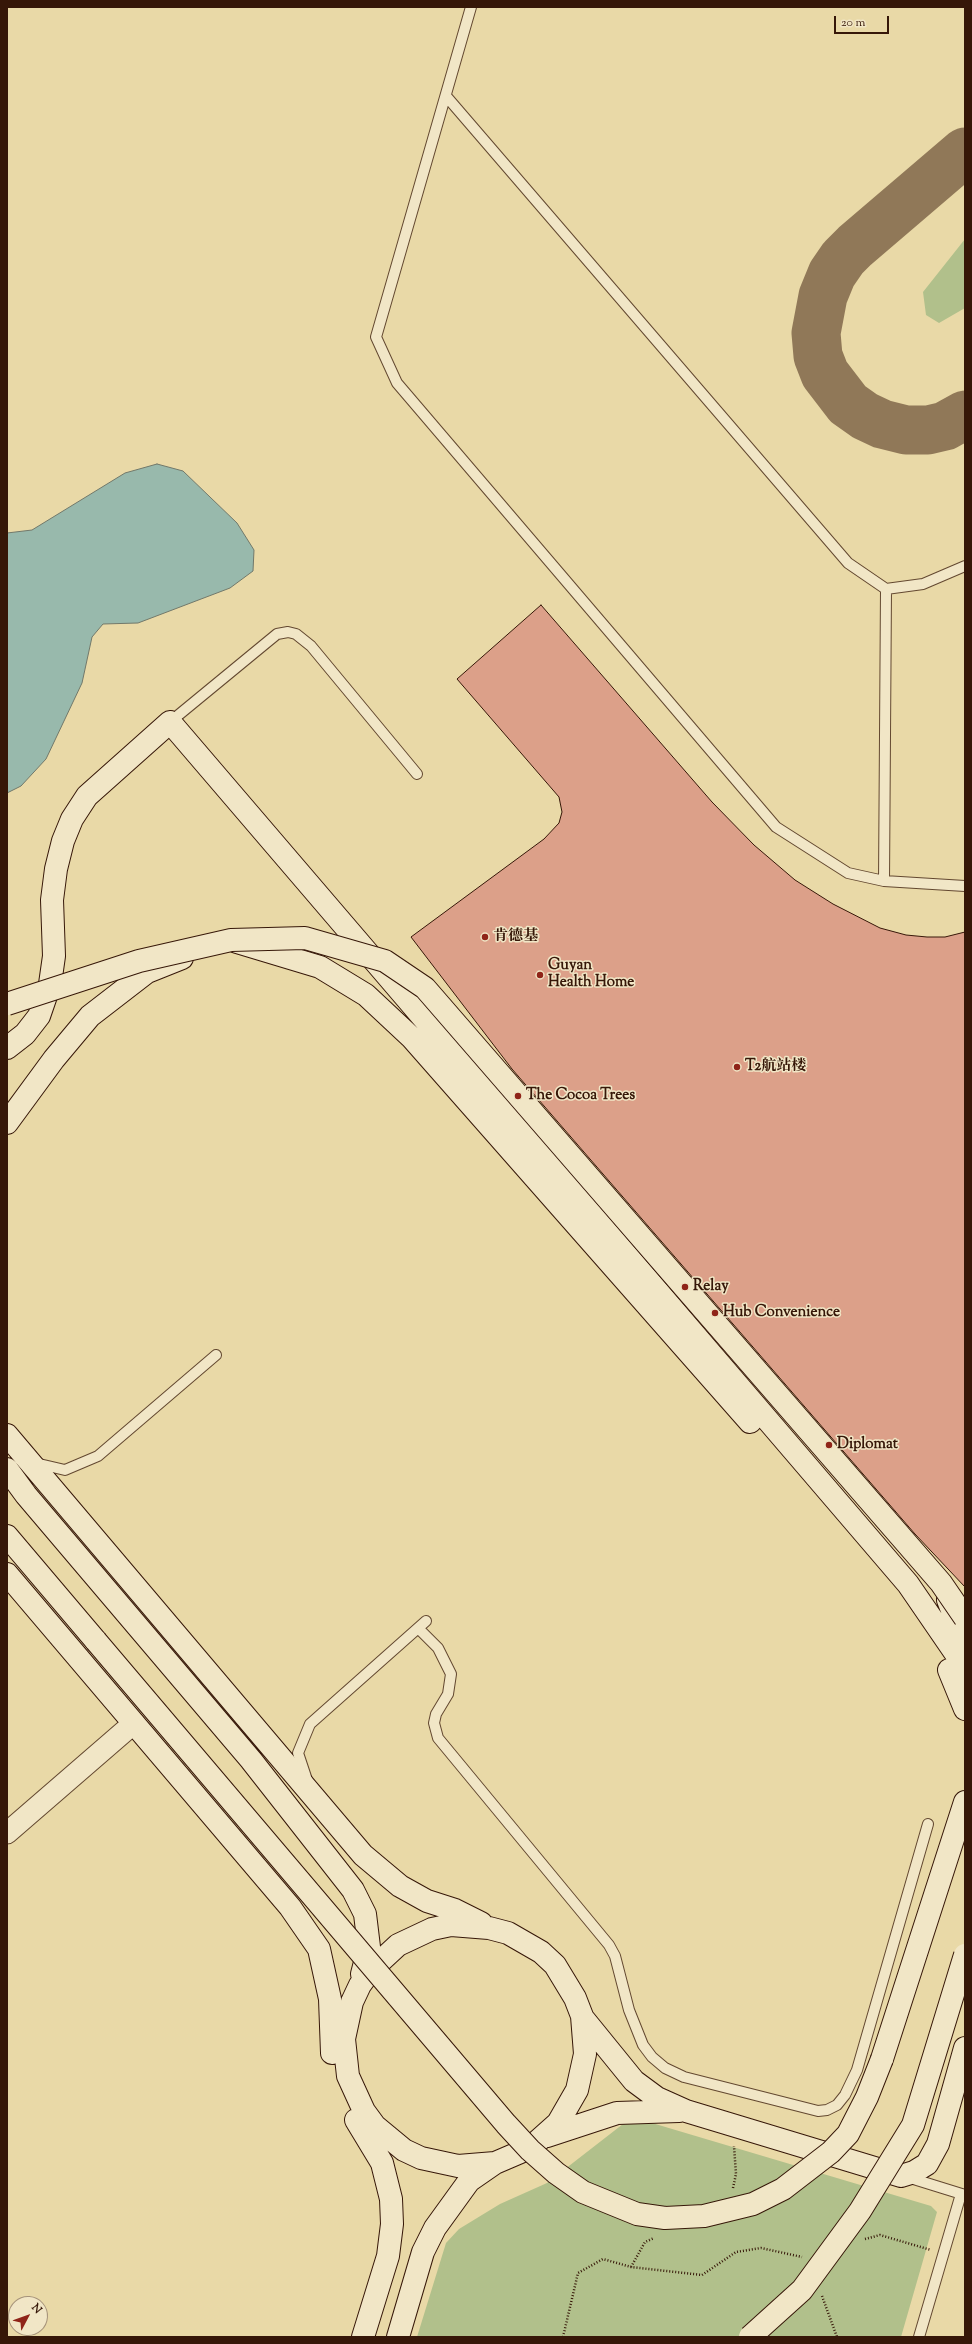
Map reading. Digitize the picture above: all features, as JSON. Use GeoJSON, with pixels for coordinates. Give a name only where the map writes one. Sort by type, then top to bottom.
{"type":"FeatureCollection","features":[{"type":"Feature","properties":{"kind":"main road"},"geometry":{"type":"LineString","coordinates":[[7,1048],[25,1034],[39,1016],[50,984],[54,956],[52,900],[56,869],[63,841],[72,819],[87,796],[170,722],[908,1584],[956,1654],[965,1682]]}},
{"type":"Feature","properties":{"kind":"main road"},"geometry":{"type":"LineString","coordinates":[[7,1004],[139,961],[231,940],[305,938],[385,961],[425,988],[942,1583],[965,1618]]}},
{"type":"Feature","properties":{"kind":"main road"},"geometry":{"type":"LineString","coordinates":[[7,1123],[54,1059],[90,1016],[147,972],[231,940],[320,967],[366,995],[412,1038],[872,1562],[947,1664],[965,1709]]}},
{"type":"Feature","properties":{"kind":"main road"},"geometry":{"type":"LineString","coordinates":[[7,1435],[363,1855],[400,1886],[427,1901],[455,1910],[489,1928],[525,1942],[546,1957],[566,1981],[582,2016],[634,2081],[657,2098],[686,2112],[901,2176],[914,2172],[927,2164],[938,2144],[965,2048]]}},
{"type":"Feature","properties":{"kind":"main road"},"geometry":{"type":"LineString","coordinates":[[7,1469],[26,1495],[251,1760],[353,1890],[365,1914],[369,1946],[362,1977],[352,2002],[344,2039],[340,2089],[359,2114],[404,2150],[439,2164],[477,2166],[495,2163],[519,2154],[545,2136],[569,2107],[583,2072],[585,2047],[582,2016]]}},
{"type":"Feature","properties":{"kind":"main road"},"geometry":{"type":"LineString","coordinates":[[7,1536],[530,2150],[556,2173],[583,2192],[636,2214],[665,2218],[704,2216],[753,2204],[783,2189],[809,2171],[831,2152],[848,2134],[867,2097],[882,2059],[965,1802]]}},
{"type":"Feature","properties":{"kind":"main road"},"geometry":{"type":"LineString","coordinates":[[7,1574],[290,1908],[319,1949],[330,1999],[332,2064],[340,2089],[382,2163],[390,2199],[392,2224],[388,2256],[363,2337]]}},
{"type":"Feature","properties":{"kind":"main road"},"geometry":{"type":"LineString","coordinates":[[942,1583],[965,1643]]}},
{"type":"Feature","properties":{"kind":"main road"},"geometry":{"type":"LineString","coordinates":[[352,2002],[370,1970],[384,1956],[409,1939],[432,1929],[451,1926],[489,1928]]}},
{"type":"Feature","properties":{"kind":"main road"},"geometry":{"type":"LineString","coordinates":[[750,2337],[802,2290],[860,2211],[913,2125],[965,1956]]}},
{"type":"Feature","properties":{"kind":"main road"},"geometry":{"type":"LineString","coordinates":[[344,2039],[345,2058],[353,2088],[364,2111],[375,2126]]}},
{"type":"Feature","properties":{"kind":"main road"},"geometry":{"type":"LineString","coordinates":[[545,2136],[617,2113],[653,2110],[686,2112]]}},
{"type":"Feature","properties":{"kind":"main road"},"geometry":{"type":"LineString","coordinates":[[398,2337],[423,2252],[435,2228],[469,2181],[495,2163]]}},
{"type":"Feature","properties":{"kind":"street"},"geometry":{"type":"LineString","coordinates":[[7,1833],[134,1723]]}},
{"type":"Feature","properties":{"kind":"lane"},"geometry":{"type":"LineString","coordinates":[[472,7],[376,337],[397,383],[776,827],[848,873],[884,881],[965,886]]}},
{"type":"Feature","properties":{"kind":"lane"},"geometry":{"type":"LineString","coordinates":[[446,96],[848,563],[886,589],[923,584],[965,566]]}},
{"type":"Feature","properties":{"kind":"lane"},"geometry":{"type":"LineString","coordinates":[[884,881],[886,589]]}},
{"type":"Feature","properties":{"kind":"lane"},"geometry":{"type":"LineString","coordinates":[[170,722],[278,634],[288,632],[296,634],[311,646],[417,774]]}},
{"type":"Feature","properties":{"kind":"lane"},"geometry":{"type":"LineString","coordinates":[[30,1462],[66,1470],[98,1456],[216,1355]]}},
{"type":"Feature","properties":{"kind":"lane"},"geometry":{"type":"LineString","coordinates":[[311,1793],[298,1753],[310,1724],[422,1625],[438,1648],[451,1674],[448,1694],[436,1714],[434,1723],[438,1738],[609,1945],[615,1956],[629,2010],[643,2045],[652,2058],[665,2068],[684,2077],[818,2111],[827,2110],[837,2105],[845,2095],[857,2070],[928,1824]]}},
{"type":"Feature","properties":{"kind":"lane"},"geometry":{"type":"LineString","coordinates":[[901,2176],[963,2194],[919,2337]]}},
{"type":"Feature","properties":{"kind":"path"},"geometry":{"type":"LineString","coordinates":[[864,2239],[880,2235],[944,2253]]}},
{"type":"Feature","properties":{"kind":"path"},"geometry":{"type":"LineString","coordinates":[[563,2337],[578,2273],[603,2259],[631,2267],[702,2275],[736,2252],[761,2248],[803,2257],[806,2264]]}},
{"type":"Feature","properties":{"kind":"path"},"geometry":{"type":"LineString","coordinates":[[818,2289],[837,2337]]}},
{"type":"Feature","properties":{"kind":"green space"},"geometry":{"type":"Polygon","coordinates":[[[965,239],[965,308],[939,323],[926,315],[923,292],[965,239]]]}},
{"type":"Feature","properties":{"kind":"green space"},"geometry":{"type":"Polygon","coordinates":[[[652,2123],[931,2206],[937,2212],[901,2337],[417,2337],[446,2243],[459,2229],[500,2204],[547,2183],[623,2124],[652,2123]]]}},
{"type":"Feature","properties":{"kind":"shaded area"},"geometry":{"type":"Polygon","coordinates":[[[157,464],[183,471],[237,523],[254,550],[253,571],[230,588],[138,623],[103,624],[92,637],[82,683],[46,759],[21,786],[7,793],[7,533],[32,530],[125,473],[157,464]]]}},
{"type":"Feature","properties":{"kind":"building","name":"T2航站楼"},"geometry":{"type":"Polygon","coordinates":[[[541,605],[712,802],[754,845],[795,880],[833,904],[880,928],[906,935],[927,937],[945,937],[965,932],[965,1587],[915,1534],[512,1069],[411,937],[544,839],[559,823],[562,812],[559,797],[457,679],[541,605]]]}},
{"type":"Feature","properties":{"kind":"taxiway"},"geometry":{"type":"LineString","coordinates":[[965,152],[843,258],[832,274],[823,296],[816,333],[818,356],[825,374],[848,404],[865,416],[882,424],[906,430],[928,430],[945,426],[965,415]]}},
{"type":"Feature","properties":{"kind":"place","name":"肯德基"},"geometry":{"type":"Point","coordinates":[485,937]}},
{"type":"Feature","properties":{"kind":"place","name":"Guyan Health Home"},"geometry":{"type":"Point","coordinates":[540,975]}},
{"type":"Feature","properties":{"kind":"place","name":"T2航站楼"},"geometry":{"type":"Point","coordinates":[737,1067]}},
{"type":"Feature","properties":{"kind":"place","name":"The Cocoa Trees"},"geometry":{"type":"Point","coordinates":[518,1096]}},
{"type":"Feature","properties":{"kind":"place","name":"Relay"},"geometry":{"type":"Point","coordinates":[685,1287]}},
{"type":"Feature","properties":{"kind":"place","name":"Hub Convenience"},"geometry":{"type":"Point","coordinates":[715,1313]}},
{"type":"Feature","properties":{"kind":"place","name":"Diplomat"},"geometry":{"type":"Point","coordinates":[829,1445]}}]}
